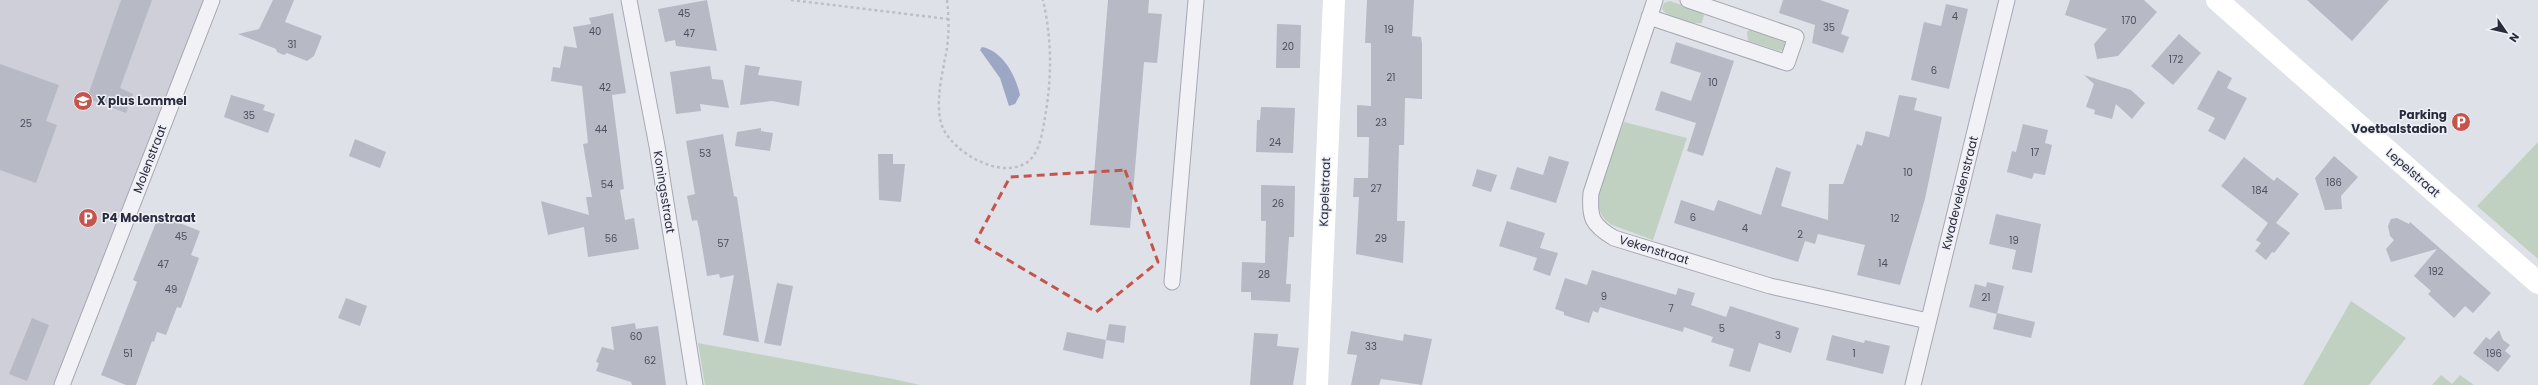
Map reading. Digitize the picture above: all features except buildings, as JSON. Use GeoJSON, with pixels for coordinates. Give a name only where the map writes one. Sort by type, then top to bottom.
{"type":"FeatureCollection","features":[{"type":"Feature","properties":{"kind":"main road","name":"Kapelstraat"},"geometry":{"type":"LineString","coordinates":[[1317,385],[1334,0]]}},
{"type":"Feature","properties":{"kind":"main road","name":"Lepelstraat"},"geometry":{"type":"LineString","coordinates":[[2217,0],[2538,283]]}},
{"type":"Feature","properties":{"kind":"street","name":"Molenstraat"},"geometry":{"type":"LineString","coordinates":[[62,385],[212,0]]}},
{"type":"Feature","properties":{"kind":"street","name":"Koningsstraat"},"geometry":{"type":"LineString","coordinates":[[629,0],[657,146],[695,385]]}},
{"type":"Feature","properties":{"kind":"street"},"geometry":{"type":"LineString","coordinates":[[1172,282],[1196,0]]}},
{"type":"Feature","properties":{"kind":"street","name":"Vekenstraat"},"geometry":{"type":"LineString","coordinates":[[1655,0],[1591,193],[1590,213],[1594,223],[1614,238],[1770,286],[1928,321]]}},
{"type":"Feature","properties":{"kind":"street"},"geometry":{"type":"LineString","coordinates":[[1649,17],[1787,63],[1796,36],[1688,0]]}},
{"type":"Feature","properties":{"kind":"street","name":"Kwadeveldenstraat"},"geometry":{"type":"LineString","coordinates":[[1913,385],[2007,0]]}},
{"type":"Feature","properties":{"kind":"path"},"geometry":{"type":"LineString","coordinates":[[791,0],[948,20]]}},
{"type":"Feature","properties":{"kind":"path"},"geometry":{"type":"LineString","coordinates":[[947,0],[948,20],[939,114],[942,125],[952,141],[979,163],[1007,167],[1027,161],[1034,155],[1042,132],[1051,69],[1051,47],[1043,0]]}},
{"type":"Feature","properties":{"kind":"highlighted area"},"geometry":{"type":"Polygon","coordinates":[[[1125,170],[1158,262],[1096,312],[976,241],[1010,177],[1125,170]]]}},
{"type":"Feature","properties":{"kind":"shaded area","name":"X plus Lommel"},"geometry":{"type":"Polygon","coordinates":[[[0,0],[206,0],[54,385],[0,385],[0,0]]]}},
{"type":"Feature","properties":{"kind":"green space"},"geometry":{"type":"Polygon","coordinates":[[[1670,1],[1701,12],[1704,15],[1702,23],[1687,22],[1669,15],[1662,9],[1664,3],[1670,1]]]}},
{"type":"Feature","properties":{"kind":"green space"},"geometry":{"type":"Polygon","coordinates":[[[1752,28],[1787,42],[1785,50],[1779,51],[1748,41],[1747,32],[1752,28]]]}},
{"type":"Feature","properties":{"kind":"green space"},"geometry":{"type":"Polygon","coordinates":[[[1624,122],[1687,138],[1653,240],[1612,225],[1606,221],[1599,209],[1598,202],[1601,184],[1624,122]]]}},
{"type":"Feature","properties":{"kind":"green space"},"geometry":{"type":"Polygon","coordinates":[[[2538,142],[2538,259],[2477,206],[2538,142]]]}},
{"type":"Feature","properties":{"kind":"green space"},"geometry":{"type":"Polygon","coordinates":[[[2351,301],[2406,338],[2369,385],[2303,385],[2351,301]]]}},
{"type":"Feature","properties":{"kind":"green space"},"geometry":{"type":"Polygon","coordinates":[[[698,343],[893,379],[920,385],[705,385],[698,343]]]}},
{"type":"Feature","properties":{"kind":"green space"},"geometry":{"type":"Polygon","coordinates":[[[2441,375],[2452,384],[2460,375],[2474,385],[2432,385],[2441,375]]]}},
{"type":"Feature","properties":{"kind":"water"},"geometry":{"type":"Polygon","coordinates":[[[982,47],[989,49],[1002,59],[1012,73],[1020,95],[1015,104],[1009,106],[1000,78],[980,50],[982,47]]]}},
{"type":"Feature","properties":{"kind":"place","name":"X plus Lommel"},"geometry":{"type":"Point","coordinates":[83,101]}},
{"type":"Feature","properties":{"kind":"place","name":"Parking Voetbalstadion"},"geometry":{"type":"Point","coordinates":[2461,122]}},
{"type":"Feature","properties":{"kind":"place","name":"P4 Molenstraat"},"geometry":{"type":"Point","coordinates":[88,218]}}]}
